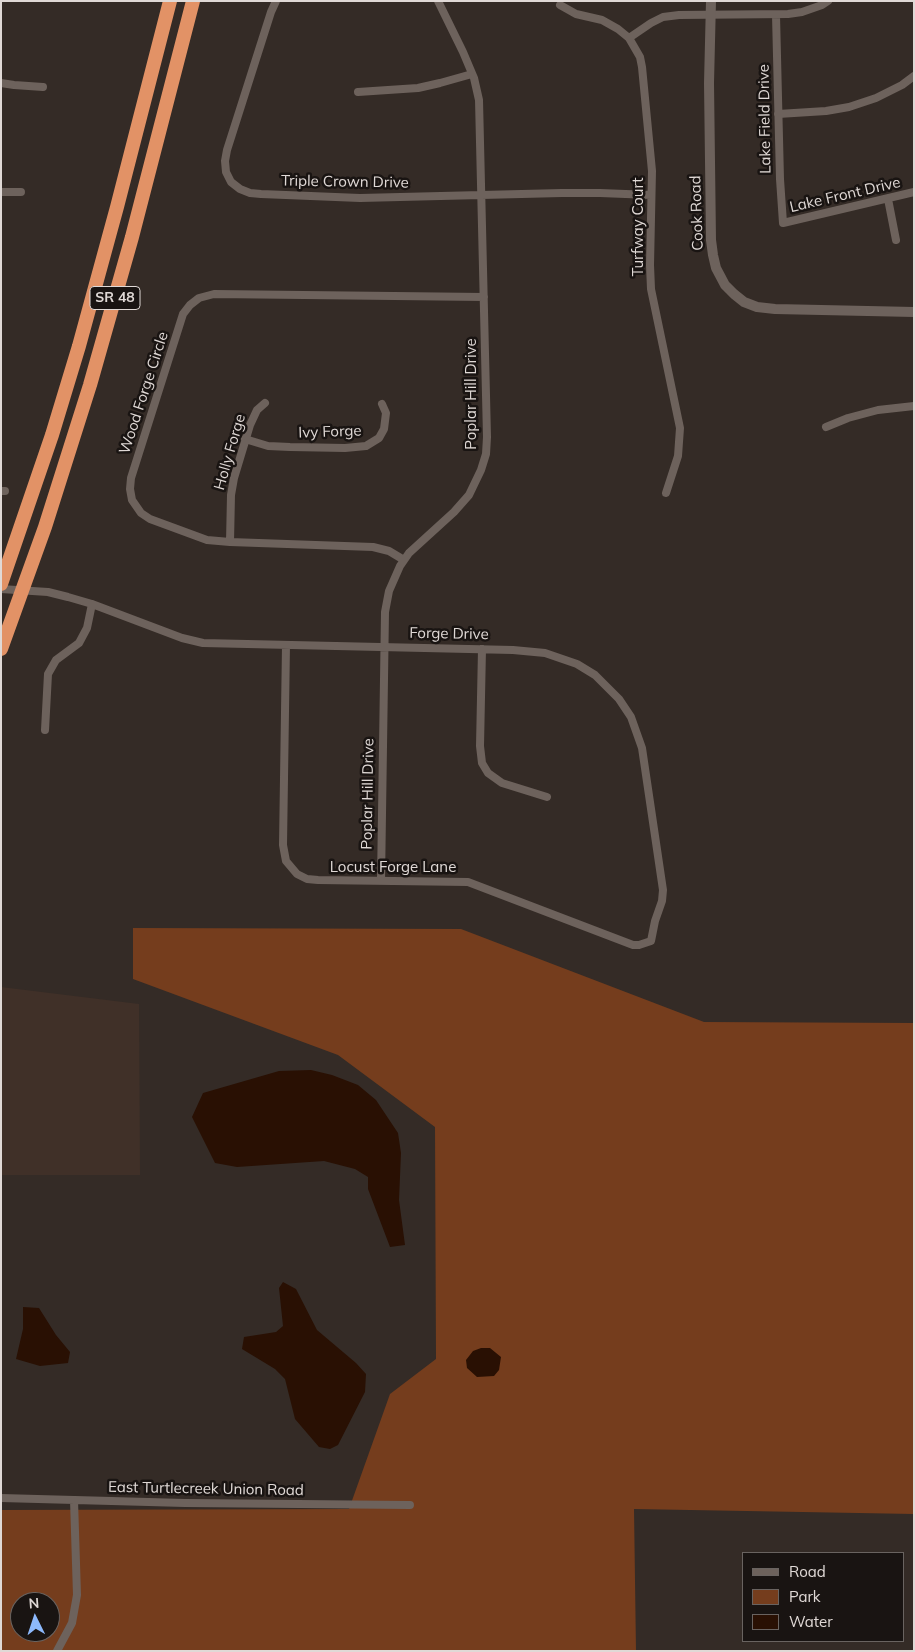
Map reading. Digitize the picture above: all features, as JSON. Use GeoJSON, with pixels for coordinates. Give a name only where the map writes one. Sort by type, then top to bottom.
{"type":"FeatureCollection","features":[{"type":"Feature","properties":{"kind":"highway","name":"SR 48"},"geometry":{"type":"LineString","coordinates":[[1,584],[39,473],[79,346],[117,208],[170,1]]}},
{"type":"Feature","properties":{"kind":"highway","name":"SR 48"},"geometry":{"type":"LineString","coordinates":[[1,648],[68,457],[132,237],[193,1]]}},
{"type":"Feature","properties":{"kind":"street","name":"Triple Crown Drive"},"geometry":{"type":"LineString","coordinates":[[276,1],[227,150],[226,172],[235,186],[256,194],[360,198],[600,193],[651,195]]}},
{"type":"Feature","properties":{"kind":"street","name":"Poplar Hill Drive"},"geometry":{"type":"LineString","coordinates":[[380,880],[385,612],[389,591],[392,580],[404,560],[420,541],[462,504],[473,488],[486,454],[479,100],[472,74],[438,1]]}},
{"type":"Feature","properties":{"kind":"street","name":"Cook Road"},"geometry":{"type":"LineString","coordinates":[[710,1],[711,240],[712,255],[716,268],[725,285],[744,302],[757,307],[914,312]]}},
{"type":"Feature","properties":{"kind":"street"},"geometry":{"type":"LineString","coordinates":[[629,38],[663,17],[678,15],[776,15],[802,12],[828,1]]}},
{"type":"Feature","properties":{"kind":"street","name":"Turfway Court"},"geometry":{"type":"LineString","coordinates":[[560,4],[576,14],[602,20],[610,24],[629,38],[640,57],[644,78],[652,171],[651,289],[680,428],[678,456],[666,493]]}},
{"type":"Feature","properties":{"kind":"street","name":"Lake Field Drive"},"geometry":{"type":"LineString","coordinates":[[776,15],[783,224]]}},
{"type":"Feature","properties":{"kind":"street"},"geometry":{"type":"LineString","coordinates":[[358,92],[418,88],[472,74]]}},
{"type":"Feature","properties":{"kind":"street"},"geometry":{"type":"LineString","coordinates":[[778,114],[826,111],[849,107],[876,98],[902,85],[914,76]]}},
{"type":"Feature","properties":{"kind":"street"},"geometry":{"type":"LineString","coordinates":[[1,83],[14,86],[43,87]]}},
{"type":"Feature","properties":{"kind":"street"},"geometry":{"type":"LineString","coordinates":[[1,192],[21,192]]}},
{"type":"Feature","properties":{"kind":"street","name":"Lake Front Drive"},"geometry":{"type":"LineString","coordinates":[[783,224],[914,192]]}},
{"type":"Feature","properties":{"kind":"street"},"geometry":{"type":"LineString","coordinates":[[888,199],[896,240]]}},
{"type":"Feature","properties":{"kind":"street","name":"Wood Forge Circle"},"geometry":{"type":"LineString","coordinates":[[404,560],[390,551],[379,547],[207,540],[150,519],[137,509],[130,494],[132,478],[183,314],[190,305],[204,296],[214,294],[484,297]]}},
{"type":"Feature","properties":{"kind":"street","name":"Holly Forge"},"geometry":{"type":"LineString","coordinates":[[230,542],[231,495],[234,478],[254,415],[265,403]]}},
{"type":"Feature","properties":{"kind":"street","name":"Ivy Forge"},"geometry":{"type":"LineString","coordinates":[[245,440],[268,446],[361,448],[375,441],[382,434],[386,413],[382,404]]}},
{"type":"Feature","properties":{"kind":"street"},"geometry":{"type":"LineString","coordinates":[[826,427],[848,418],[878,410],[914,406]]}},
{"type":"Feature","properties":{"kind":"street","name":"Forge Drive"},"geometry":{"type":"LineString","coordinates":[[1,589],[48,592],[92,604],[192,641],[534,651],[577,664],[591,672],[608,686],[628,712],[638,732],[642,748],[662,890],[662,901],[651,941]]}},
{"type":"Feature","properties":{"kind":"street"},"geometry":{"type":"LineString","coordinates":[[45,730],[48,674],[56,660],[75,647],[82,638],[89,623],[92,604]]}},
{"type":"Feature","properties":{"kind":"street","name":"Locust Forge Lane"},"geometry":{"type":"LineString","coordinates":[[286,645],[283,845],[284,856],[293,870],[307,878],[318,880],[468,882],[633,944],[639,945],[651,941]]}},
{"type":"Feature","properties":{"kind":"street"},"geometry":{"type":"LineString","coordinates":[[482,649],[480,746],[482,763],[488,772],[502,783],[547,797]]}},
{"type":"Feature","properties":{"kind":"street","name":"East Turtlecreek Union Road"},"geometry":{"type":"LineString","coordinates":[[1,1498],[410,1505]]}},
{"type":"Feature","properties":{"kind":"street"},"geometry":{"type":"LineString","coordinates":[[57,1651],[72,1623],[77,1595],[74,1500]]}},
{"type":"Feature","properties":{"kind":"shaded area"},"geometry":{"type":"Polygon","coordinates":[[[1,987],[139,1004],[140,1175],[1,1175],[1,987]]]}},
{"type":"Feature","properties":{"kind":"green space"},"geometry":{"type":"Polygon","coordinates":[[[133,928],[461,929],[704,1022],[914,1023],[914,1514],[634,1509],[636,1651],[1,1651],[1,1510],[349,1509],[390,1394],[436,1359],[435,1127],[338,1055],[133,979],[133,928]]]}},
{"type":"Feature","properties":{"kind":"water"},"geometry":{"type":"Polygon","coordinates":[[[311,1070],[332,1075],[358,1085],[376,1100],[398,1133],[401,1153],[399,1200],[405,1245],[390,1247],[368,1189],[368,1177],[355,1169],[324,1161],[237,1167],[215,1163],[192,1117],[203,1093],[279,1071],[311,1070]]]}},
{"type":"Feature","properties":{"kind":"water"},"geometry":{"type":"Polygon","coordinates":[[[283,1282],[296,1289],[317,1330],[356,1363],[366,1374],[365,1392],[338,1445],[330,1449],[319,1447],[295,1419],[285,1379],[275,1369],[242,1349],[244,1337],[276,1332],[283,1326],[279,1288],[283,1282]]]}},
{"type":"Feature","properties":{"kind":"water"},"geometry":{"type":"Polygon","coordinates":[[[23,1307],[39,1308],[56,1335],[70,1352],[68,1363],[40,1366],[16,1359],[23,1329],[23,1307]]]}},
{"type":"Feature","properties":{"kind":"water"},"geometry":{"type":"Polygon","coordinates":[[[481,1348],[490,1348],[501,1357],[499,1370],[494,1376],[477,1377],[467,1368],[466,1360],[473,1351],[481,1348]]]}}]}
